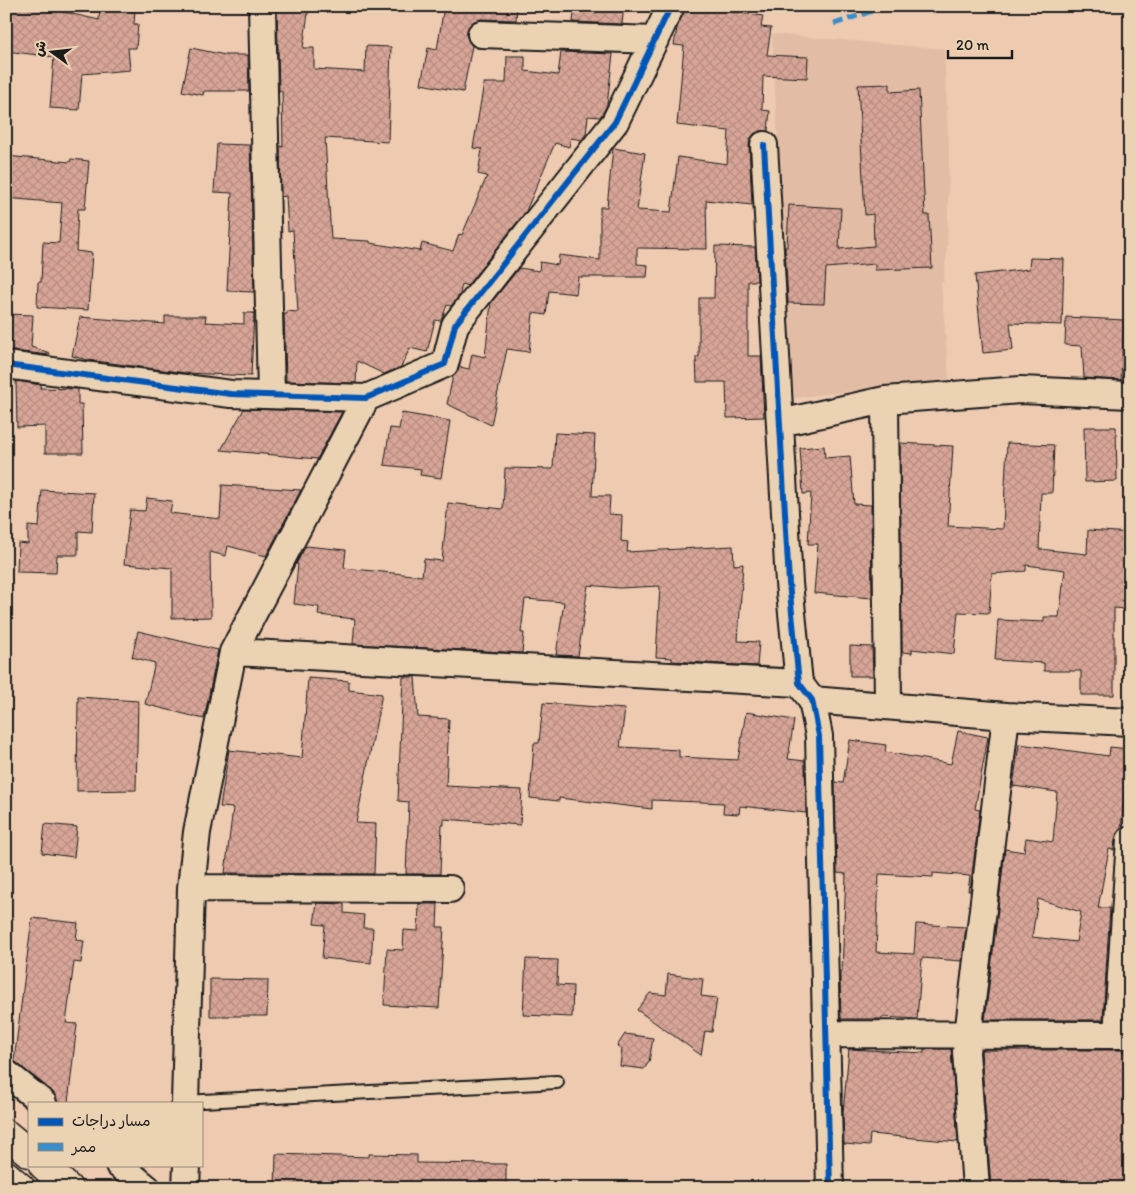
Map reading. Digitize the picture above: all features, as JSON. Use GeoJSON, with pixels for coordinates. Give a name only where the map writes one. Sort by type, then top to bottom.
{"type":"FeatureCollection","features":[{"type":"Feature","properties":{"kind":"highway"},"geometry":{"type":"LineString","coordinates":[[6,1134],[28,1152]]}},
{"type":"Feature","properties":{"kind":"highway"},"geometry":{"type":"LineString","coordinates":[[44,1166],[68,1188]]}},
{"type":"Feature","properties":{"kind":"highway"},"geometry":{"type":"LineString","coordinates":[[6,1175],[21,1188]]}},
{"type":"Feature","properties":{"kind":"street"},"geometry":{"type":"LineString","coordinates":[[262,6],[271,395]]}},
{"type":"Feature","properties":{"kind":"street"},"geometry":{"type":"LineString","coordinates":[[6,365],[231,394],[366,398],[445,364],[455,326],[615,122],[671,6]]}},
{"type":"Feature","properties":{"kind":"street"},"geometry":{"type":"LineString","coordinates":[[481,34],[655,40]]}},
{"type":"Feature","properties":{"kind":"street"},"geometry":{"type":"LineString","coordinates":[[764,145],[789,583],[806,692],[819,736],[830,1188]]}},
{"type":"Feature","properties":{"kind":"street"},"geometry":{"type":"LineString","coordinates":[[780,423],[886,400],[1022,390],[1130,395]]}},
{"type":"Feature","properties":{"kind":"street"},"geometry":{"type":"LineString","coordinates":[[185,1102],[191,888],[197,832],[233,652],[366,398]]}},
{"type":"Feature","properties":{"kind":"street"},"geometry":{"type":"LineString","coordinates":[[886,400],[888,705]]}},
{"type":"Feature","properties":{"kind":"street"},"geometry":{"type":"LineString","coordinates":[[233,652],[806,692],[888,705],[1006,716],[1130,722]]}},
{"type":"Feature","properties":{"kind":"street"},"geometry":{"type":"LineString","coordinates":[[976,1188],[966,1052],[1006,716]]}},
{"type":"Feature","properties":{"kind":"street"},"geometry":{"type":"LineString","coordinates":[[826,1034],[1124,1035],[1130,840]]}},
{"type":"Feature","properties":{"kind":"street"},"geometry":{"type":"LineString","coordinates":[[191,888],[450,889]]}},
{"type":"Feature","properties":{"kind":"street"},"geometry":{"type":"LineString","coordinates":[[6,1073],[42,1102]]}},
{"type":"Feature","properties":{"kind":"street"},"geometry":{"type":"LineString","coordinates":[[120,1166],[147,1188]]}},
{"type":"Feature","properties":{"kind":"lane"},"geometry":{"type":"LineString","coordinates":[[185,1102],[556,1082]]}},
{"type":"Feature","properties":{"kind":"shaded area"},"geometry":{"type":"Polygon","coordinates":[[[772,34],[944,49],[949,152],[947,250],[943,283],[941,283],[949,379],[794,398],[786,295],[772,34]]]}},
{"type":"Feature","properties":{"kind":"building"},"geometry":{"type":"Polygon","coordinates":[[[6,6],[64,12],[99,20],[100,7],[135,10],[134,24],[138,24],[136,48],[128,48],[130,70],[82,74],[79,110],[50,108],[54,57],[6,51],[6,6]]]}},
{"type":"Feature","properties":{"kind":"building"},"geometry":{"type":"Polygon","coordinates":[[[277,6],[309,6],[303,48],[314,48],[314,69],[365,72],[366,46],[391,47],[388,142],[325,138],[331,239],[370,241],[370,243],[420,251],[422,243],[453,251],[459,234],[462,235],[487,176],[478,174],[482,149],[473,148],[484,83],[506,83],[507,56],[525,56],[525,71],[558,75],[561,52],[613,54],[607,105],[602,114],[600,117],[588,116],[586,134],[582,140],[571,138],[569,147],[555,143],[526,211],[467,286],[462,284],[460,294],[451,306],[447,305],[441,321],[435,320],[427,352],[410,348],[401,367],[384,374],[357,361],[356,383],[286,381],[284,314],[287,314],[287,311],[298,312],[293,230],[288,231],[286,196],[281,197],[280,146],[283,147],[282,91],[279,91],[277,6]]]}},
{"type":"Feature","properties":{"kind":"building"},"geometry":{"type":"Polygon","coordinates":[[[444,6],[517,6],[516,20],[481,19],[474,21],[469,26],[466,34],[472,46],[463,92],[421,84],[428,48],[437,50],[444,6]]]}},
{"type":"Feature","properties":{"kind":"building"},"geometry":{"type":"Polygon","coordinates":[[[575,6],[624,6],[622,24],[573,22],[575,6]]]}},
{"type":"Feature","properties":{"kind":"building"},"geometry":{"type":"Polygon","coordinates":[[[686,6],[763,16],[761,27],[771,28],[767,55],[808,57],[807,78],[763,76],[762,110],[770,111],[768,131],[755,133],[750,139],[752,205],[706,200],[707,249],[637,248],[637,264],[648,265],[647,277],[578,277],[576,294],[549,291],[546,315],[533,313],[529,352],[507,349],[491,425],[447,404],[453,376],[460,367],[469,369],[472,354],[485,357],[491,303],[519,268],[539,271],[540,262],[558,265],[559,255],[600,260],[600,207],[607,207],[613,148],[645,153],[637,210],[671,212],[678,157],[727,164],[729,131],[677,125],[684,46],[674,45],[677,28],[686,6]]]}},
{"type":"Feature","properties":{"kind":"building"},"geometry":{"type":"Polygon","coordinates":[[[191,48],[225,55],[248,55],[249,91],[204,91],[203,95],[182,91],[191,48]]]}},
{"type":"Feature","properties":{"kind":"building"},"geometry":{"type":"Polygon","coordinates":[[[890,84],[890,92],[919,90],[925,215],[929,215],[932,268],[875,270],[875,264],[826,268],[824,304],[788,303],[785,247],[787,247],[789,205],[841,208],[839,249],[874,246],[873,214],[865,215],[858,85],[890,84]]]}},
{"type":"Feature","properties":{"kind":"building"},"geometry":{"type":"Polygon","coordinates":[[[217,144],[250,145],[254,292],[227,291],[232,193],[214,192],[217,144]]]}},
{"type":"Feature","properties":{"kind":"building"},"geometry":{"type":"Polygon","coordinates":[[[6,156],[70,162],[71,159],[89,161],[85,209],[78,209],[76,251],[92,253],[88,310],[37,307],[38,282],[41,282],[43,242],[59,243],[62,203],[6,198],[6,156]]]}},
{"type":"Feature","properties":{"kind":"building"},"geometry":{"type":"Polygon","coordinates":[[[715,246],[755,247],[757,281],[748,281],[748,356],[761,356],[764,417],[727,418],[726,382],[697,382],[696,357],[699,357],[699,298],[714,298],[715,246]]]}},
{"type":"Feature","properties":{"kind":"building"},"geometry":{"type":"Polygon","coordinates":[[[1030,258],[1064,259],[1062,325],[1010,323],[1013,350],[983,353],[975,275],[1029,269],[1030,258]]]}},
{"type":"Feature","properties":{"kind":"building"},"geometry":{"type":"Polygon","coordinates":[[[244,313],[254,313],[251,376],[186,373],[88,360],[72,356],[80,317],[165,324],[165,316],[206,316],[205,322],[244,324],[244,313]]]}},
{"type":"Feature","properties":{"kind":"building"},"geometry":{"type":"Polygon","coordinates":[[[6,314],[33,315],[31,347],[50,353],[49,355],[6,350],[6,314]]]}},
{"type":"Feature","properties":{"kind":"building"},"geometry":{"type":"Polygon","coordinates":[[[1066,317],[1124,320],[1121,380],[1084,378],[1082,346],[1065,345],[1066,317]]]}},
{"type":"Feature","properties":{"kind":"building"},"geometry":{"type":"Polygon","coordinates":[[[16,381],[41,385],[40,388],[78,389],[78,404],[82,404],[83,453],[45,453],[45,426],[17,427],[16,381]]]}},
{"type":"Feature","properties":{"kind":"building"},"geometry":{"type":"Polygon","coordinates":[[[244,409],[342,412],[317,459],[221,450],[244,409]]]}},
{"type":"Feature","properties":{"kind":"building"},"geometry":{"type":"Polygon","coordinates":[[[402,413],[450,421],[441,478],[420,475],[421,469],[384,465],[390,428],[399,429],[402,413]]]}},
{"type":"Feature","properties":{"kind":"building"},"geometry":{"type":"Polygon","coordinates":[[[1084,427],[1116,427],[1117,481],[1085,482],[1084,427]]]}},
{"type":"Feature","properties":{"kind":"building"},"geometry":{"type":"Polygon","coordinates":[[[555,433],[595,435],[592,496],[610,496],[609,514],[622,515],[621,541],[628,542],[627,552],[733,546],[734,565],[743,564],[738,641],[759,642],[757,666],[672,661],[672,658],[656,657],[660,586],[619,588],[588,585],[578,656],[556,655],[564,602],[525,599],[521,633],[524,633],[522,653],[353,644],[355,619],[318,615],[319,607],[294,604],[298,564],[296,564],[306,546],[346,550],[344,568],[422,576],[424,559],[442,561],[448,503],[503,509],[505,468],[553,469],[555,433]]]}},
{"type":"Feature","properties":{"kind":"building"},"geometry":{"type":"Polygon","coordinates":[[[900,443],[953,446],[948,526],[1003,529],[1007,443],[1054,445],[1052,493],[1041,493],[1039,549],[1087,554],[1088,530],[1130,533],[1127,609],[1114,608],[1114,695],[1081,695],[1081,671],[1044,671],[1044,663],[995,660],[998,620],[1044,622],[1044,617],[1059,617],[1065,570],[1026,565],[1026,571],[992,574],[989,613],[958,612],[954,654],[912,649],[912,653],[902,652],[900,443]]]}},
{"type":"Feature","properties":{"kind":"building"},"geometry":{"type":"Polygon","coordinates":[[[824,446],[825,458],[850,456],[854,504],[871,505],[872,598],[814,593],[818,544],[808,544],[811,493],[803,494],[800,448],[824,446]]]}},
{"type":"Feature","properties":{"kind":"building"},"geometry":{"type":"Polygon","coordinates":[[[222,485],[301,490],[266,556],[228,546],[226,556],[210,552],[211,617],[172,618],[172,568],[124,564],[130,510],[145,511],[147,498],[172,501],[170,513],[220,519],[222,485]]]}},
{"type":"Feature","properties":{"kind":"building"},"geometry":{"type":"Polygon","coordinates":[[[42,490],[94,493],[92,532],[78,531],[78,555],[57,555],[56,573],[17,572],[18,543],[28,544],[28,526],[39,527],[42,490]]]}},
{"type":"Feature","properties":{"kind":"building"},"geometry":{"type":"Polygon","coordinates":[[[138,631],[218,650],[204,719],[145,704],[155,663],[132,657],[138,631]]]}},
{"type":"Feature","properties":{"kind":"building"},"geometry":{"type":"Polygon","coordinates":[[[850,646],[872,647],[873,676],[850,676],[850,646]]]}},
{"type":"Feature","properties":{"kind":"building"},"geometry":{"type":"Polygon","coordinates":[[[403,677],[415,677],[418,717],[449,719],[446,786],[522,790],[520,825],[444,819],[444,825],[442,825],[440,874],[406,874],[409,802],[398,801],[403,677]]]}},
{"type":"Feature","properties":{"kind":"building"},"geometry":{"type":"Polygon","coordinates":[[[308,678],[349,681],[349,690],[382,694],[356,823],[376,824],[374,874],[225,873],[233,808],[220,807],[229,750],[302,758],[308,678]]]}},
{"type":"Feature","properties":{"kind":"building"},"geometry":{"type":"Polygon","coordinates":[[[78,697],[138,701],[136,790],[77,791],[78,697]]]}},
{"type":"Feature","properties":{"kind":"building"},"geometry":{"type":"Polygon","coordinates":[[[543,703],[625,709],[620,747],[679,750],[679,757],[738,760],[746,712],[794,720],[788,759],[805,761],[806,813],[740,806],[739,814],[723,813],[724,803],[652,800],[652,809],[559,798],[559,801],[530,798],[534,743],[539,743],[543,703]]]}},
{"type":"Feature","properties":{"kind":"building"},"geometry":{"type":"Polygon","coordinates":[[[958,731],[988,737],[975,809],[980,810],[970,891],[968,891],[970,876],[933,873],[933,877],[879,874],[876,952],[914,954],[916,924],[966,927],[962,961],[922,958],[917,1019],[882,1017],[882,1019],[841,1019],[840,971],[842,971],[846,874],[837,873],[835,782],[843,783],[850,740],[886,745],[885,752],[951,764],[958,731]]]}},
{"type":"Feature","properties":{"kind":"building"},"geometry":{"type":"Polygon","coordinates":[[[1019,744],[1109,756],[1110,747],[1129,749],[1121,828],[1115,839],[1114,850],[1109,849],[1098,908],[1110,908],[1103,1020],[985,1020],[1005,849],[1024,852],[1026,838],[1053,842],[1057,792],[1013,786],[1019,744]],[[1038,899],[1032,937],[1076,942],[1081,912],[1038,899]]]}},
{"type":"Feature","properties":{"kind":"building"},"geometry":{"type":"Polygon","coordinates":[[[45,824],[77,827],[74,857],[42,853],[45,824]]]}},
{"type":"Feature","properties":{"kind":"building"},"geometry":{"type":"Polygon","coordinates":[[[317,903],[344,904],[344,913],[364,915],[363,928],[373,928],[371,963],[322,958],[325,925],[314,924],[317,903]]]}},
{"type":"Feature","properties":{"kind":"building"},"geometry":{"type":"Polygon","coordinates":[[[419,904],[438,904],[437,927],[444,927],[439,1008],[384,1005],[387,949],[403,950],[404,930],[418,931],[419,904]]]}},
{"type":"Feature","properties":{"kind":"building"},"geometry":{"type":"Polygon","coordinates":[[[32,918],[78,923],[76,940],[84,941],[81,963],[74,962],[66,1023],[77,1024],[68,1102],[58,1102],[52,1091],[14,1061],[32,918]]]}},
{"type":"Feature","properties":{"kind":"building"},"geometry":{"type":"Polygon","coordinates":[[[526,959],[558,960],[557,985],[573,986],[572,1017],[523,1015],[526,959]]]}},
{"type":"Feature","properties":{"kind":"building"},"geometry":{"type":"Polygon","coordinates":[[[668,974],[703,979],[701,996],[717,998],[712,1032],[705,1031],[701,1055],[637,1010],[650,993],[666,995],[668,974]]]}},
{"type":"Feature","properties":{"kind":"building"},"geometry":{"type":"Polygon","coordinates":[[[210,979],[268,980],[267,1016],[210,1016],[210,979]]]}},
{"type":"Feature","properties":{"kind":"building"},"geometry":{"type":"Polygon","coordinates":[[[625,1034],[653,1038],[649,1062],[644,1069],[620,1066],[622,1049],[617,1046],[625,1034]]]}},
{"type":"Feature","properties":{"kind":"building"},"geometry":{"type":"Polygon","coordinates":[[[849,1049],[924,1053],[924,1049],[951,1049],[958,1142],[870,1134],[869,1146],[844,1144],[843,1113],[849,1049]]]}},
{"type":"Feature","properties":{"kind":"building"},"geometry":{"type":"Polygon","coordinates":[[[981,1050],[1123,1050],[1123,1052],[1130,1052],[1130,1188],[991,1188],[981,1050]]]}},
{"type":"Feature","properties":{"kind":"building"},"geometry":{"type":"Polygon","coordinates":[[[276,1154],[369,1157],[369,1154],[417,1155],[417,1163],[506,1164],[506,1188],[347,1188],[347,1184],[295,1183],[295,1188],[275,1188],[276,1154]]]}},
{"type":"Feature","properties":{"kind":"marked path"},"geometry":{"type":"LineString","coordinates":[[834,24],[887,6]]}},
{"type":"Feature","properties":{"kind":"cycle path"},"geometry":{"type":"LineString","coordinates":[[6,365],[231,394],[366,398],[445,364],[455,325],[615,122],[671,6]]}},
{"type":"Feature","properties":{"kind":"cycle path"},"geometry":{"type":"LineString","coordinates":[[764,145],[789,583],[799,683],[812,700],[819,736],[830,1188]]}}]}
